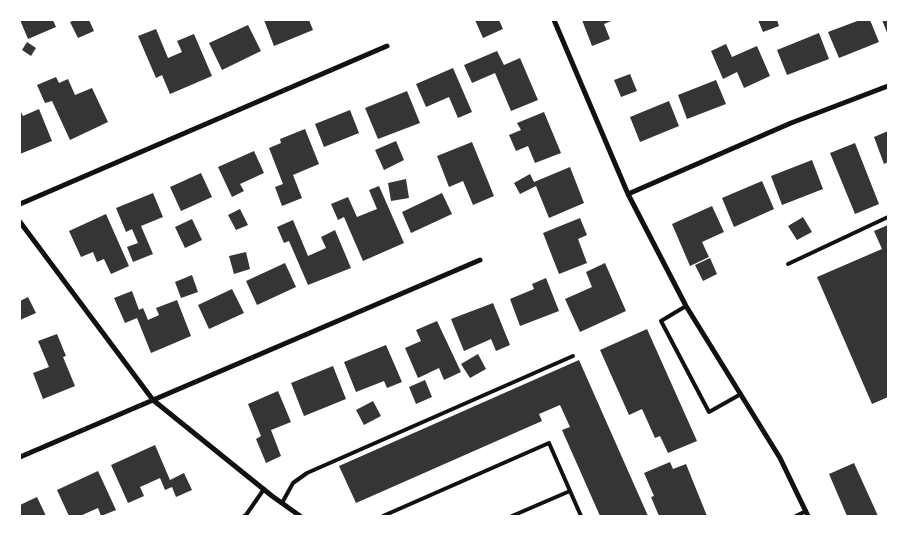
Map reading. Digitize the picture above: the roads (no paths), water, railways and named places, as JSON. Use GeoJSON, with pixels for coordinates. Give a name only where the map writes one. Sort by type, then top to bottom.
{"type":"FeatureCollection","features":[{"type":"Feature","properties":{"kind":"street"},"geometry":{"type":"LineString","coordinates":[[554,20],[628,194],[686,306],[780,458],[807,514]]}},
{"type":"Feature","properties":{"kind":"street"},"geometry":{"type":"LineString","coordinates":[[20,204],[387,46]]}},
{"type":"Feature","properties":{"kind":"street"},"geometry":{"type":"LineString","coordinates":[[628,194],[791,123],[888,86]]}},
{"type":"Feature","properties":{"kind":"street"},"geometry":{"type":"LineString","coordinates":[[20,222],[152,400],[300,516]]}},
{"type":"Feature","properties":{"kind":"street"},"geometry":{"type":"LineString","coordinates":[[20,457],[480,260]]}},
{"type":"Feature","properties":{"kind":"lane"},"geometry":{"type":"LineString","coordinates":[[788,264],[888,217]]}},
{"type":"Feature","properties":{"kind":"lane"},"geometry":{"type":"LineString","coordinates":[[686,306],[661,321],[709,412],[741,394]]}},
{"type":"Feature","properties":{"kind":"lane"},"geometry":{"type":"LineString","coordinates":[[282,503],[293,483],[308,473],[573,356]]}},
{"type":"Feature","properties":{"kind":"lane"},"geometry":{"type":"LineString","coordinates":[[383,516],[549,443],[581,516]]}},
{"type":"Feature","properties":{"kind":"lane"},"geometry":{"type":"LineString","coordinates":[[246,516],[264,489]]}},
{"type":"Feature","properties":{"kind":"lane"},"geometry":{"type":"LineString","coordinates":[[512,516],[570,491]]}},
{"type":"Feature","properties":{"kind":"lane"},"geometry":{"type":"LineString","coordinates":[[796,516],[807,514]]}}]}
